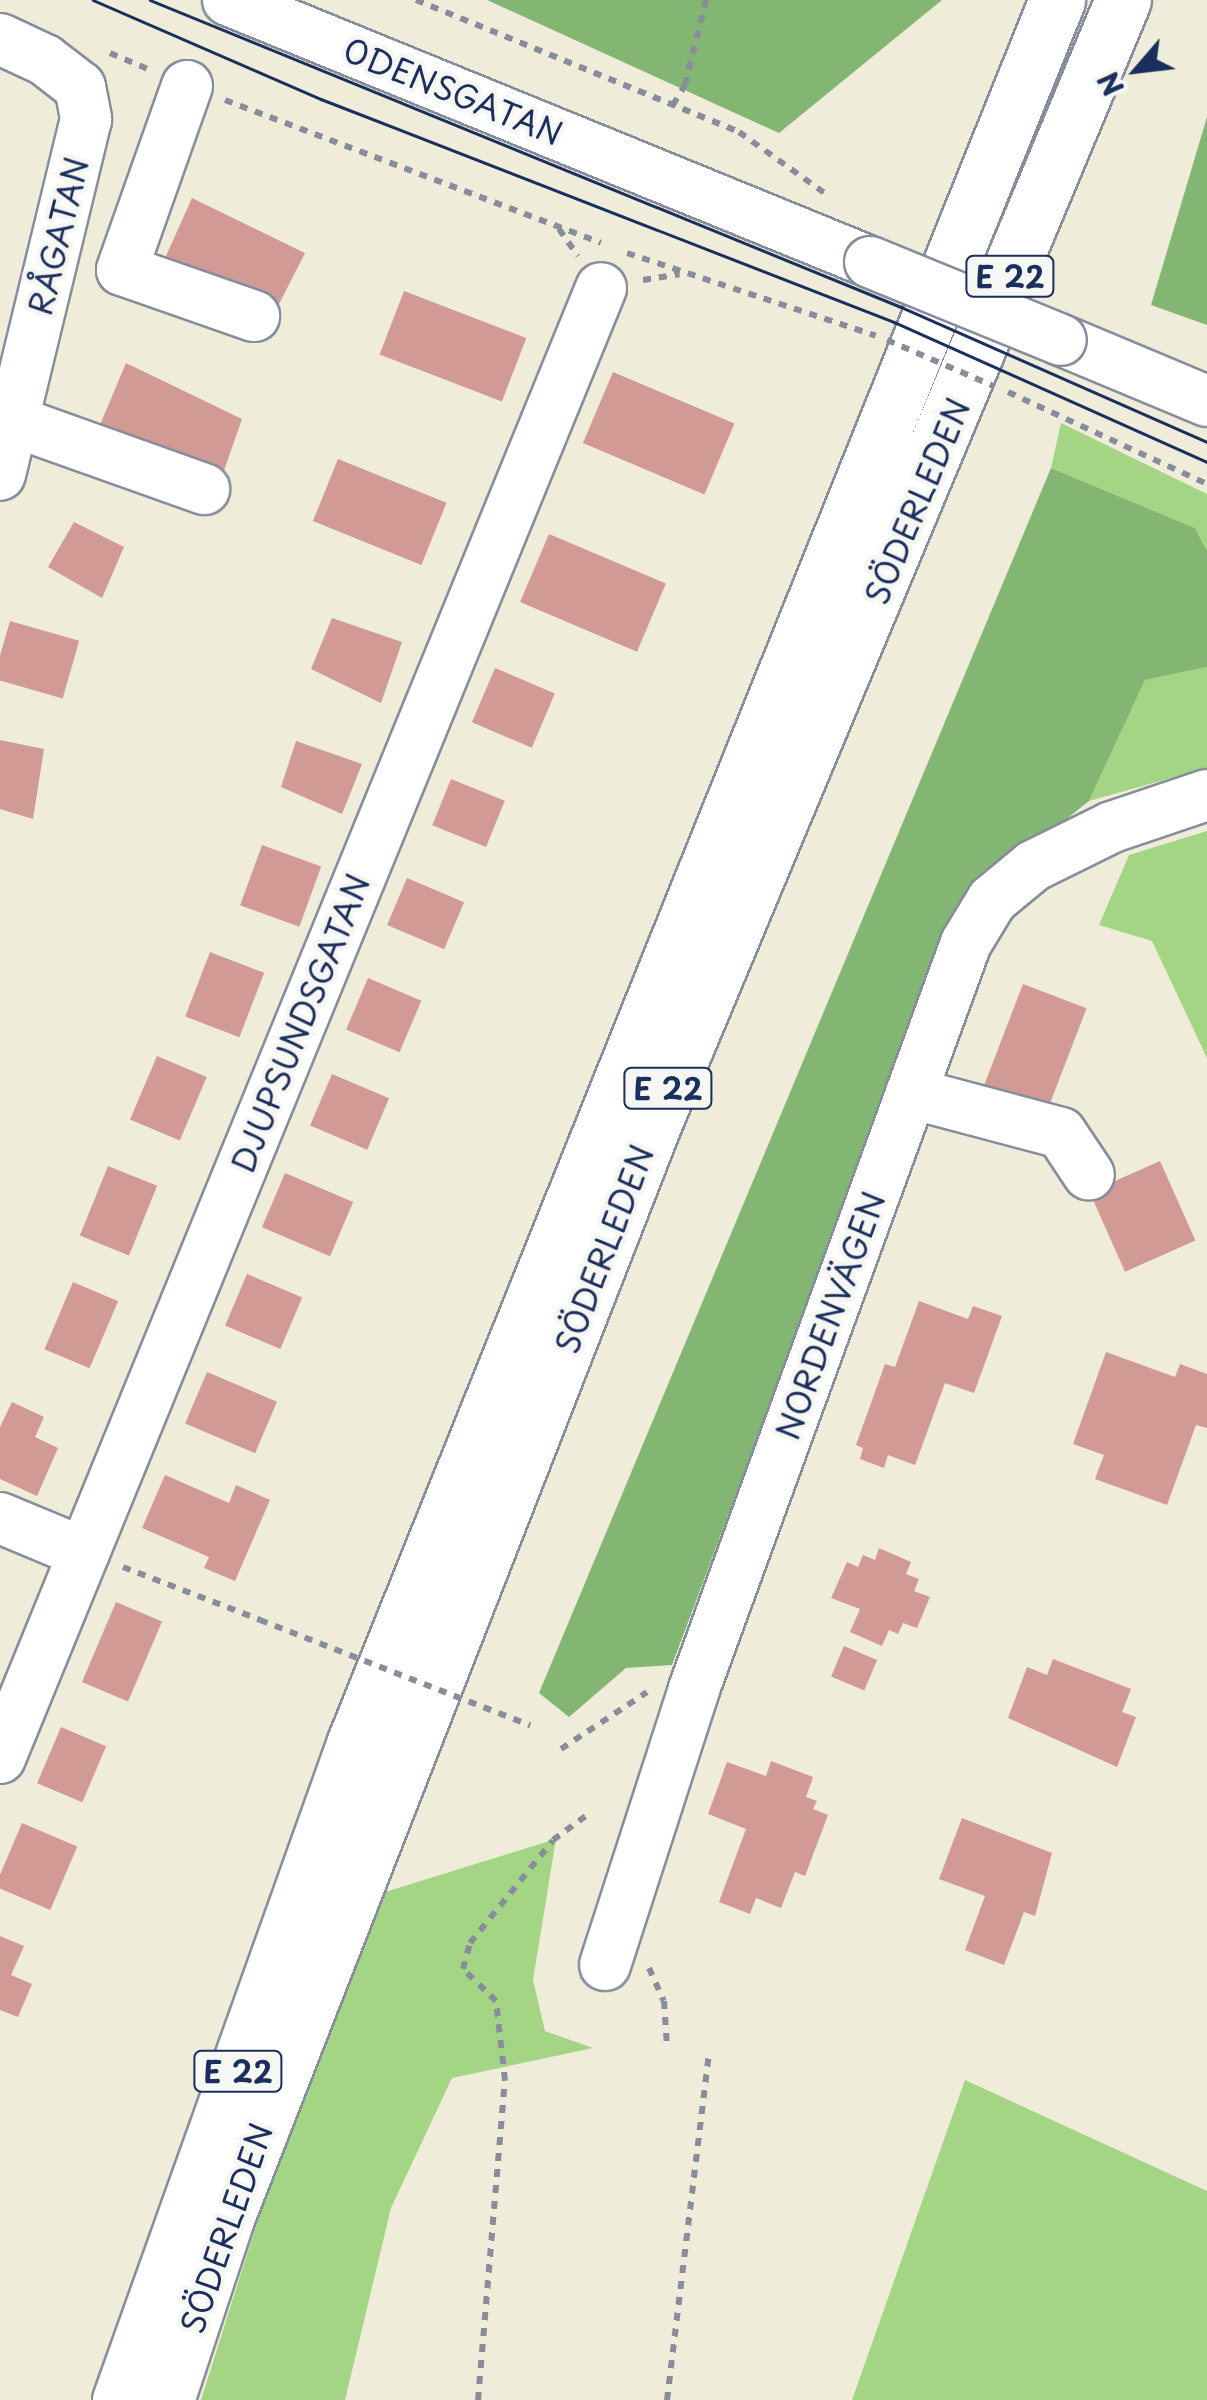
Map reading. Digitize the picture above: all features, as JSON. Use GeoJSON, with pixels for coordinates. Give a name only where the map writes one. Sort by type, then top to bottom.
{"type":"FeatureCollection","features":[{"type":"Feature","properties":{"kind":"highway","name":"SÖDERLEDEN"},"geometry":{"type":"LineString","coordinates":[[120,2400],[355,1742],[1057,0]]}},
{"type":"Feature","properties":{"kind":"highway","name":"SÖDERLEDEN"},"geometry":{"type":"LineString","coordinates":[[166,2400],[228,2213],[645,1144],[1124,0]]}},
{"type":"Feature","properties":{"kind":"street","name":"ODENSGATAN"},"geometry":{"type":"LineString","coordinates":[[228,0],[1207,401]]}},
{"type":"Feature","properties":{"kind":"street","name":"RÅGATAN"},"geometry":{"type":"LineString","coordinates":[[0,39],[45,60],[80,87],[86,119],[0,475]]}},
{"type":"Feature","properties":{"kind":"street"},"geometry":{"type":"LineString","coordinates":[[122,270],[188,86]]}},
{"type":"Feature","properties":{"kind":"street"},"geometry":{"type":"LineString","coordinates":[[56,246],[254,316]]}},
{"type":"Feature","properties":{"kind":"street","name":"DJUPSUNDSGATAN"},"geometry":{"type":"LineString","coordinates":[[0,1758],[601,288]]}},
{"type":"Feature","properties":{"kind":"street"},"geometry":{"type":"LineString","coordinates":[[13,421],[204,489]]}},
{"type":"Feature","properties":{"kind":"street","name":"NORDENVÄGEN"},"geometry":{"type":"LineString","coordinates":[[605,1965],[694,1689],[966,944],[992,900],[1033,866],[1112,827],[1207,795]]}},
{"type":"Feature","properties":{"kind":"street"},"geometry":{"type":"LineString","coordinates":[[911,1092],[1061,1133],[1089,1175]]}},
{"type":"Feature","properties":{"kind":"street"},"geometry":{"type":"LineString","coordinates":[[0,1518],[84,1553]]}},
{"type":"Feature","properties":{"kind":"path"},"geometry":{"type":"LineString","coordinates":[[416,0],[740,132],[832,200]]}},
{"type":"Feature","properties":{"kind":"path"},"geometry":{"type":"LineString","coordinates":[[673,106],[686,85],[706,0]]}},
{"type":"Feature","properties":{"kind":"path"},"geometry":{"type":"LineString","coordinates":[[188,86],[558,228],[886,340],[1207,484]]}},
{"type":"Feature","properties":{"kind":"path"},"geometry":{"type":"LineString","coordinates":[[84,1553],[530,1724]]}},
{"type":"Feature","properties":{"kind":"path"},"geometry":{"type":"LineString","coordinates":[[561,1749],[656,1688],[694,1689]]}},
{"type":"Feature","properties":{"kind":"path"},"geometry":{"type":"LineString","coordinates":[[478,2400],[505,2080],[496,2001],[463,1969],[470,1942],[553,1840],[587,1815]]}},
{"type":"Feature","properties":{"kind":"path"},"geometry":{"type":"LineString","coordinates":[[667,2400],[710,2055]]}},
{"type":"Feature","properties":{"kind":"green space"},"geometry":{"type":"Polygon","coordinates":[[[487,0],[942,0],[779,133],[487,0]]]}},
{"type":"Feature","properties":{"kind":"green space"},"geometry":{"type":"Polygon","coordinates":[[[1207,117],[1207,325],[1151,305],[1207,117]]]}},
{"type":"Feature","properties":{"kind":"green space"},"geometry":{"type":"Polygon","coordinates":[[[1061,423],[1207,494],[1207,551],[1195,528],[1051,468],[1061,423]]]}},
{"type":"Feature","properties":{"kind":"green space"},"geometry":{"type":"Polygon","coordinates":[[[1051,468],[1195,528],[1207,551],[1207,667],[1145,680],[1089,801],[969,897],[867,1144],[672,1665],[626,1668],[569,1717],[539,1693],[1051,468]]]}},
{"type":"Feature","properties":{"kind":"green space"},"geometry":{"type":"Polygon","coordinates":[[[1207,667],[1207,768],[1089,801],[1145,680],[1207,667]]]}},
{"type":"Feature","properties":{"kind":"green space"},"geometry":{"type":"Polygon","coordinates":[[[1207,831],[1207,1058],[1152,941],[1099,925],[1129,855],[1207,831]]]}},
{"type":"Feature","properties":{"kind":"green space"},"geometry":{"type":"Polygon","coordinates":[[[556,1839],[533,1980],[545,2031],[593,2048],[452,2078],[391,2208],[345,2400],[201,2400],[275,2166],[385,1892],[556,1839]]]}},
{"type":"Feature","properties":{"kind":"green space"},"geometry":{"type":"Polygon","coordinates":[[[965,2080],[1207,2191],[1207,2400],[852,2400],[965,2080]]]}},
{"type":"Feature","properties":{"kind":"building"},"geometry":{"type":"Polygon","coordinates":[[[192,198],[305,253],[278,306],[162,265],[192,198]]]}},
{"type":"Feature","properties":{"kind":"building"},"geometry":{"type":"Polygon","coordinates":[[[404,291],[526,338],[502,401],[380,354],[404,291]]]}},
{"type":"Feature","properties":{"kind":"building"},"geometry":{"type":"Polygon","coordinates":[[[126,363],[242,419],[220,482],[97,432],[126,363]]]}},
{"type":"Feature","properties":{"kind":"building"},"geometry":{"type":"Polygon","coordinates":[[[613,372],[735,424],[704,494],[583,443],[613,372]]]}},
{"type":"Feature","properties":{"kind":"building"},"geometry":{"type":"Polygon","coordinates":[[[338,459],[446,503],[421,565],[313,521],[338,459]]]}},
{"type":"Feature","properties":{"kind":"building"},"geometry":{"type":"Polygon","coordinates":[[[74,522],[124,547],[102,598],[48,567],[74,522]]]}},
{"type":"Feature","properties":{"kind":"building"},"geometry":{"type":"Polygon","coordinates":[[[549,534],[666,584],[637,652],[520,602],[549,534]]]}},
{"type":"Feature","properties":{"kind":"building"},"geometry":{"type":"Polygon","coordinates":[[[332,618],[402,642],[381,703],[311,669],[332,618]]]}},
{"type":"Feature","properties":{"kind":"building"},"geometry":{"type":"Polygon","coordinates":[[[10,621],[79,641],[63,699],[0,681],[0,656],[10,621]]]}},
{"type":"Feature","properties":{"kind":"building"},"geometry":{"type":"Polygon","coordinates":[[[495,668],[555,693],[532,748],[472,722],[495,668]]]}},
{"type":"Feature","properties":{"kind":"building"},"geometry":{"type":"Polygon","coordinates":[[[0,740],[44,749],[33,819],[0,809],[0,740]]]}},
{"type":"Feature","properties":{"kind":"building"},"geometry":{"type":"Polygon","coordinates":[[[296,741],[362,764],[342,814],[281,787],[296,741]]]}},
{"type":"Feature","properties":{"kind":"building"},"geometry":{"type":"Polygon","coordinates":[[[451,779],[505,801],[486,847],[432,825],[451,779]]]}},
{"type":"Feature","properties":{"kind":"building"},"geometry":{"type":"Polygon","coordinates":[[[262,845],[321,867],[299,927],[240,905],[262,845]]]}},
{"type":"Feature","properties":{"kind":"building"},"geometry":{"type":"Polygon","coordinates":[[[407,878],[464,902],[444,949],[387,925],[407,878]]]}},
{"type":"Feature","properties":{"kind":"building"},"geometry":{"type":"Polygon","coordinates":[[[210,952],[264,973],[239,1037],[185,1016],[210,952]]]}},
{"type":"Feature","properties":{"kind":"building"},"geometry":{"type":"Polygon","coordinates":[[[368,978],[421,1001],[400,1052],[346,1030],[368,978]]]}},
{"type":"Feature","properties":{"kind":"building"},"geometry":{"type":"Polygon","coordinates":[[[1023,984],[1086,1008],[1047,1110],[984,1086],[1023,984]]]}},
{"type":"Feature","properties":{"kind":"building"},"geometry":{"type":"Polygon","coordinates":[[[157,1056],[207,1077],[180,1141],[130,1120],[157,1056]]]}},
{"type":"Feature","properties":{"kind":"building"},"geometry":{"type":"Polygon","coordinates":[[[332,1074],[389,1098],[367,1150],[310,1126],[332,1074]]]}},
{"type":"Feature","properties":{"kind":"building"},"geometry":{"type":"Polygon","coordinates":[[[1160,1161],[1195,1240],[1125,1272],[1090,1192],[1160,1161]]]}},
{"type":"Feature","properties":{"kind":"building"},"geometry":{"type":"Polygon","coordinates":[[[108,1166],[157,1186],[129,1255],[80,1236],[108,1166]]]}},
{"type":"Feature","properties":{"kind":"building"},"geometry":{"type":"Polygon","coordinates":[[[285,1173],[353,1202],[330,1256],[262,1227],[285,1173]]]}},
{"type":"Feature","properties":{"kind":"building"},"geometry":{"type":"Polygon","coordinates":[[[247,1274],[302,1297],[280,1349],[225,1326],[247,1274]]]}},
{"type":"Feature","properties":{"kind":"building"},"geometry":{"type":"Polygon","coordinates":[[[73,1282],[118,1301],[90,1368],[44,1349],[73,1282]]]}},
{"type":"Feature","properties":{"kind":"building"},"geometry":{"type":"Polygon","coordinates":[[[919,1301],[968,1319],[973,1306],[1002,1316],[974,1393],[945,1383],[915,1465],[888,1455],[884,1468],[860,1459],[863,1448],[856,1445],[885,1364],[895,1367],[919,1301]]]}},
{"type":"Feature","properties":{"kind":"building"},"geometry":{"type":"Polygon","coordinates":[[[1106,1352],[1175,1377],[1180,1364],[1207,1374],[1207,1428],[1196,1425],[1167,1505],[1095,1479],[1104,1455],[1073,1444],[1106,1352]]]}},
{"type":"Feature","properties":{"kind":"building"},"geometry":{"type":"Polygon","coordinates":[[[207,1372],[277,1402],[255,1453],[185,1424],[207,1372]]]}},
{"type":"Feature","properties":{"kind":"building"},"geometry":{"type":"Polygon","coordinates":[[[12,1402],[44,1417],[35,1437],[58,1448],[37,1496],[0,1479],[0,1427],[12,1402]]]}},
{"type":"Feature","properties":{"kind":"building"},"geometry":{"type":"Polygon","coordinates":[[[165,1475],[229,1503],[236,1485],[270,1500],[235,1581],[204,1568],[209,1557],[142,1528],[165,1475]]]}},
{"type":"Feature","properties":{"kind":"building"},"geometry":{"type":"Polygon","coordinates":[[[879,1548],[911,1562],[906,1574],[919,1579],[914,1591],[930,1597],[917,1628],[903,1623],[898,1634],[889,1630],[882,1646],[850,1632],[860,1609],[831,1598],[847,1562],[858,1567],[863,1555],[875,1560],[879,1548]]]}},
{"type":"Feature","properties":{"kind":"building"},"geometry":{"type":"Polygon","coordinates":[[[116,1602],[162,1622],[128,1702],[82,1682],[116,1602]]]}},
{"type":"Feature","properties":{"kind":"building"},"geometry":{"type":"Polygon","coordinates":[[[844,1646],[877,1660],[864,1690],[831,1676],[844,1646]]]}},
{"type":"Feature","properties":{"kind":"building"},"geometry":{"type":"Polygon","coordinates":[[[1053,1659],[1131,1689],[1122,1712],[1136,1717],[1117,1767],[1008,1718],[1027,1667],[1047,1675],[1053,1659]]]}},
{"type":"Feature","properties":{"kind":"building"},"geometry":{"type":"Polygon","coordinates":[[[61,1727],[106,1746],[82,1802],[37,1783],[61,1727]]]}},
{"type":"Feature","properties":{"kind":"building"},"geometry":{"type":"Polygon","coordinates":[[[771,1761],[813,1777],[806,1797],[817,1801],[813,1809],[828,1815],[805,1876],[795,1872],[781,1908],[756,1898],[750,1914],[719,1902],[746,1829],[708,1814],[727,1762],[766,1776],[771,1761]]]}},
{"type":"Feature","properties":{"kind":"building"},"geometry":{"type":"Polygon","coordinates":[[[962,1818],[1052,1853],[1035,1916],[1024,1912],[1004,1965],[965,1950],[985,1896],[939,1879],[962,1818]]]}},
{"type":"Feature","properties":{"kind":"building"},"geometry":{"type":"Polygon","coordinates":[[[22,1823],[77,1846],[50,1910],[0,1889],[0,1875],[22,1823]]]}},
{"type":"Feature","properties":{"kind":"building"},"geometry":{"type":"Polygon","coordinates":[[[0,1936],[24,1946],[11,1975],[32,1984],[18,2017],[0,2010],[0,1936]]]}},
{"type":"Feature","properties":{"kind":"tram line"},"geometry":{"type":"LineString","coordinates":[[93,0],[321,99],[894,322],[1207,462]]}},
{"type":"Feature","properties":{"kind":"tram line"},"geometry":{"type":"LineString","coordinates":[[150,0],[901,307],[1207,442]]}}]}
